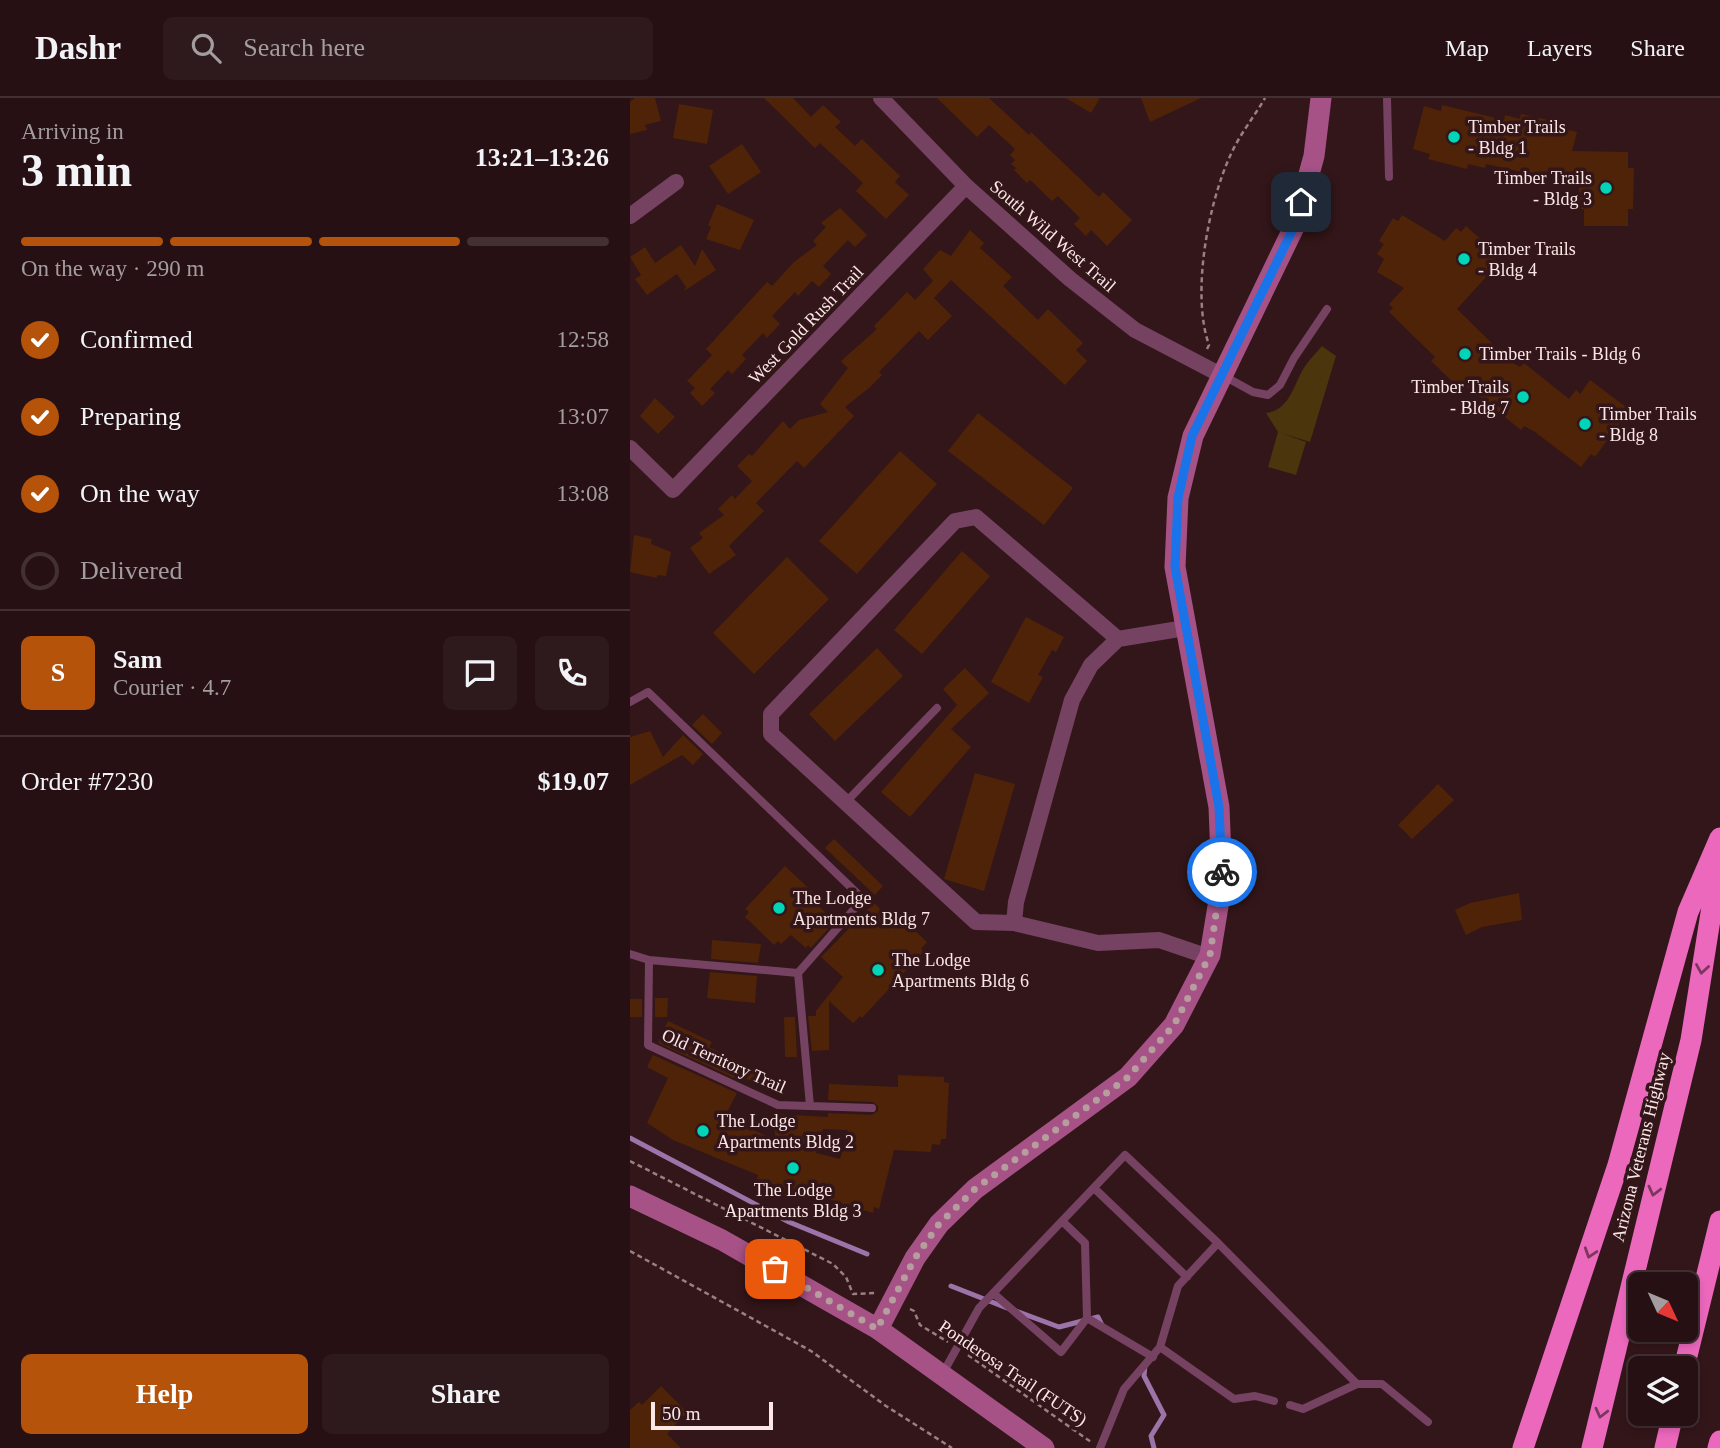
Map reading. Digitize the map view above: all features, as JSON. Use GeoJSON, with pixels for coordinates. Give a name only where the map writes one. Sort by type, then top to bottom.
{"type":"FeatureCollection","features":[{"type":"Feature","properties":{"kind":"highway"},"geometry":{"type":"LineString","coordinates":[[1522,1448],[1618,1166],[1688,912],[1720,838]]}},
{"type":"Feature","properties":{"kind":"highway","name":"Arizona Veterans Highway"},"geometry":{"type":"LineString","coordinates":[[1592,1448],[1691,1040],[1720,853]]}},
{"type":"Feature","properties":{"kind":"highway"},"geometry":{"type":"LineString","coordinates":[[1687,1356],[1720,1221]]}},
{"type":"Feature","properties":{"kind":"highway"},"geometry":{"type":"LineString","coordinates":[[1665,1448],[1670,1426]]}},
{"type":"Feature","properties":{"kind":"highway"},"geometry":{"type":"LineString","coordinates":[[1718,1448],[1720,1441]]}},
{"type":"Feature","properties":{"kind":"street"},"geometry":{"type":"LineString","coordinates":[[877,1329],[939,1224],[975,1189],[1128,1077],[1174,1025],[1209,957],[1222,883],[1219,807],[1175,567],[1178,498],[1192,436],[1295,225],[1314,156],[1321,98]]}},
{"type":"Feature","properties":{"kind":"street","name":"South Wild West Trail"},"geometry":{"type":"LineString","coordinates":[[883,99],[966,186],[1070,279],[1135,330],[1221,375]]}},
{"type":"Feature","properties":{"kind":"street"},"geometry":{"type":"LineString","coordinates":[[630,216],[676,182]]}},
{"type":"Feature","properties":{"kind":"street","name":"West Gold Rush Trail"},"geometry":{"type":"LineString","coordinates":[[630,448],[673,489],[966,186]]}},
{"type":"Feature","properties":{"kind":"street"},"geometry":{"type":"LineString","coordinates":[[1118,639],[976,517],[955,521],[772,715],[771,734],[976,922],[1014,923],[1098,943],[1159,940],[1209,957]]}},
{"type":"Feature","properties":{"kind":"street"},"geometry":{"type":"LineString","coordinates":[[1014,923],[1017,902],[1072,700],[1091,665],[1118,639],[1185,628]]}},
{"type":"Feature","properties":{"kind":"street"},"geometry":{"type":"LineString","coordinates":[[630,1196],[722,1240],[877,1329],[1044,1448]]}},
{"type":"Feature","properties":{"kind":"lane"},"geometry":{"type":"LineString","coordinates":[[1387,98],[1389,177]]}},
{"type":"Feature","properties":{"kind":"lane"},"geometry":{"type":"LineString","coordinates":[[1221,375],[1253,392],[1268,395],[1280,385],[1294,358],[1327,309]]}},
{"type":"Feature","properties":{"kind":"lane"},"geometry":{"type":"LineString","coordinates":[[630,702],[648,692],[863,899],[799,973],[810,1106]]}},
{"type":"Feature","properties":{"kind":"lane"},"geometry":{"type":"LineString","coordinates":[[846,802],[937,708]]}},
{"type":"Feature","properties":{"kind":"lane"},"geometry":{"type":"LineString","coordinates":[[630,954],[649,960],[799,973]]}},
{"type":"Feature","properties":{"kind":"lane","name":"Old Territory Trail"},"geometry":{"type":"LineString","coordinates":[[649,960],[648,1045],[778,1105],[872,1108]]}},
{"type":"Feature","properties":{"kind":"lane"},"geometry":{"type":"LineString","coordinates":[[942,1375],[979,1308],[1125,1155],[1218,1243],[1357,1384]]}},
{"type":"Feature","properties":{"kind":"lane"},"geometry":{"type":"LineString","coordinates":[[1094,1188],[1187,1277]]}},
{"type":"Feature","properties":{"kind":"lane"},"geometry":{"type":"LineString","coordinates":[[993,1293],[1061,1352],[1087,1318],[1084,1243],[1062,1221]]}},
{"type":"Feature","properties":{"kind":"lane"},"geometry":{"type":"LineString","coordinates":[[1100,1448],[1124,1389],[1160,1348],[1178,1286],[1218,1243]]}},
{"type":"Feature","properties":{"kind":"lane"},"geometry":{"type":"LineString","coordinates":[[1087,1318],[1153,1357]]}},
{"type":"Feature","properties":{"kind":"lane"},"geometry":{"type":"LineString","coordinates":[[1160,1348],[1234,1399],[1255,1396],[1274,1401]]}},
{"type":"Feature","properties":{"kind":"lane"},"geometry":{"type":"LineString","coordinates":[[1290,1405],[1303,1409],[1357,1384],[1382,1384],[1428,1422]]}},
{"type":"Feature","properties":{"kind":"path"},"geometry":{"type":"LineString","coordinates":[[1209,345],[1202,326],[1200,295],[1215,206],[1231,153],[1265,98]]}},
{"type":"Feature","properties":{"kind":"path","name":"Ponderosa Trail (FUTS)"},"geometry":{"type":"LineString","coordinates":[[630,1161],[833,1264],[846,1277],[853,1294],[877,1292],[914,1311],[920,1325],[959,1348],[1100,1448]]}},
{"type":"Feature","properties":{"kind":"path"},"geometry":{"type":"LineString","coordinates":[[630,1251],[811,1351],[951,1448]]}},
{"type":"Feature","properties":{"kind":"shaded area"},"geometry":{"type":"Polygon","coordinates":[[[1322,346],[1336,356],[1310,442],[1281,433],[1306,442],[1296,475],[1268,467],[1278,432],[1266,413],[1284,404],[1305,366],[1322,346]]]}},
{"type":"Feature","properties":{"kind":"building"},"geometry":{"type":"Polygon","coordinates":[[[635,98],[655,98],[661,121],[645,125],[647,130],[630,134],[630,102],[635,98]]]}},
{"type":"Feature","properties":{"kind":"building"},"geometry":{"type":"Polygon","coordinates":[[[764,98],[793,98],[811,117],[823,105],[841,122],[835,127],[855,146],[862,139],[900,176],[895,182],[909,195],[886,219],[856,191],[863,183],[820,143],[815,148],[764,98]]]}},
{"type":"Feature","properties":{"kind":"building"},"geometry":{"type":"Polygon","coordinates":[[[937,98],[989,98],[1029,135],[1031,132],[1099,197],[1103,192],[1132,220],[1107,246],[1091,230],[1086,236],[1074,224],[1080,218],[1058,196],[1052,201],[1030,180],[1027,183],[1014,170],[1016,168],[1011,164],[1015,160],[1010,155],[1015,149],[989,125],[977,137],[937,98]]]}},
{"type":"Feature","properties":{"kind":"building"},"geometry":{"type":"Polygon","coordinates":[[[1066,98],[1100,98],[1091,113],[1066,98]]]}},
{"type":"Feature","properties":{"kind":"building"},"geometry":{"type":"Polygon","coordinates":[[[1141,98],[1201,98],[1150,122],[1141,98]]]}},
{"type":"Feature","properties":{"kind":"building"},"geometry":{"type":"Polygon","coordinates":[[[679,104],[713,110],[707,144],[673,138],[679,104]]]}},
{"type":"Feature","properties":{"kind":"building"},"geometry":{"type":"Polygon","coordinates":[[[1442,105],[1504,120],[1505,115],[1520,119],[1521,114],[1562,123],[1561,128],[1577,132],[1572,151],[1628,152],[1628,168],[1634,168],[1633,209],[1628,209],[1628,226],[1584,226],[1584,209],[1579,209],[1579,179],[1551,173],[1549,178],[1486,164],[1485,168],[1468,164],[1467,169],[1428,159],[1430,154],[1413,149],[1424,106],[1441,111],[1442,105]]]}},
{"type":"Feature","properties":{"kind":"building"},"geometry":{"type":"Polygon","coordinates":[[[742,144],[761,172],[728,194],[709,166],[742,144]]]}},
{"type":"Feature","properties":{"kind":"building"},"geometry":{"type":"Polygon","coordinates":[[[717,204],[754,220],[740,250],[706,239],[711,227],[708,225],[717,204]]]}},
{"type":"Feature","properties":{"kind":"building"},"geometry":{"type":"Polygon","coordinates":[[[840,208],[867,235],[855,247],[848,240],[823,266],[831,274],[819,287],[812,281],[798,296],[795,292],[772,316],[780,324],[767,338],[763,333],[742,355],[746,359],[732,374],[728,370],[710,389],[715,393],[702,406],[690,393],[695,388],[687,381],[712,355],[706,349],[767,282],[772,286],[794,262],[817,245],[813,241],[826,227],[821,223],[840,208]]]}},
{"type":"Feature","properties":{"kind":"building"},"geometry":{"type":"Polygon","coordinates":[[[1402,215],[1445,241],[1456,228],[1461,232],[1466,226],[1498,255],[1493,261],[1497,265],[1457,309],[1511,362],[1520,367],[1524,363],[1569,399],[1576,390],[1580,394],[1590,380],[1626,407],[1616,420],[1620,423],[1595,457],[1591,454],[1581,467],[1535,432],[1524,426],[1521,430],[1463,384],[1459,388],[1431,361],[1435,357],[1389,312],[1393,308],[1389,304],[1404,288],[1377,272],[1384,259],[1377,254],[1384,244],[1379,241],[1393,218],[1398,221],[1402,215]]]}},
{"type":"Feature","properties":{"kind":"building"},"geometry":{"type":"Polygon","coordinates":[[[970,230],[984,243],[980,248],[1012,277],[1003,286],[1038,320],[1048,309],[1083,343],[1076,350],[1087,361],[1065,385],[951,280],[934,298],[952,316],[928,340],[919,331],[879,372],[882,375],[845,407],[854,416],[804,468],[797,461],[756,503],[764,511],[729,546],[736,555],[709,574],[690,548],[703,538],[699,533],[724,515],[718,509],[732,495],[735,499],[752,481],[737,466],[749,454],[752,456],[783,421],[790,429],[799,420],[828,412],[820,404],[848,368],[841,361],[877,329],[874,326],[907,292],[915,300],[933,281],[923,269],[940,250],[951,256],[970,230]]]}},
{"type":"Feature","properties":{"kind":"building"},"geometry":{"type":"Polygon","coordinates":[[[681,245],[695,266],[702,249],[716,270],[684,291],[686,287],[677,274],[647,295],[635,279],[641,275],[630,257],[645,247],[655,263],[681,245]]]}},
{"type":"Feature","properties":{"kind":"building"},"geometry":{"type":"Polygon","coordinates":[[[655,398],[675,417],[658,434],[640,416],[655,398]]]}},
{"type":"Feature","properties":{"kind":"building"},"geometry":{"type":"Polygon","coordinates":[[[978,413],[1073,488],[1044,525],[948,451],[978,413]]]}},
{"type":"Feature","properties":{"kind":"building"},"geometry":{"type":"Polygon","coordinates":[[[900,451],[937,484],[857,574],[819,541],[900,451]]]}},
{"type":"Feature","properties":{"kind":"building"},"geometry":{"type":"Polygon","coordinates":[[[634,535],[652,539],[651,544],[671,552],[666,576],[657,575],[657,578],[630,572],[634,535]]]}},
{"type":"Feature","properties":{"kind":"building"},"geometry":{"type":"Polygon","coordinates":[[[962,551],[990,576],[922,654],[894,630],[962,551]]]}},
{"type":"Feature","properties":{"kind":"building"},"geometry":{"type":"Polygon","coordinates":[[[787,557],[829,599],[754,674],[713,633],[787,557]]]}},
{"type":"Feature","properties":{"kind":"building"},"geometry":{"type":"Polygon","coordinates":[[[1026,617],[1064,637],[1056,652],[1052,650],[1038,675],[1043,677],[1029,703],[991,682],[1026,617]]]}},
{"type":"Feature","properties":{"kind":"building"},"geometry":{"type":"Polygon","coordinates":[[[877,648],[903,676],[835,741],[809,714],[877,648]]]}},
{"type":"Feature","properties":{"kind":"building"},"geometry":{"type":"Polygon","coordinates":[[[965,668],[989,693],[951,729],[971,747],[910,817],[881,792],[957,705],[943,689],[965,668]]]}},
{"type":"Feature","properties":{"kind":"building"},"geometry":{"type":"Polygon","coordinates":[[[703,714],[722,733],[712,744],[692,725],[703,714]]]}},
{"type":"Feature","properties":{"kind":"building"},"geometry":{"type":"Polygon","coordinates":[[[650,731],[663,757],[683,735],[703,754],[693,765],[682,755],[630,785],[630,737],[650,731]]]}},
{"type":"Feature","properties":{"kind":"building"},"geometry":{"type":"Polygon","coordinates":[[[975,773],[1015,784],[984,891],[944,879],[975,773]]]}},
{"type":"Feature","properties":{"kind":"building"},"geometry":{"type":"Polygon","coordinates":[[[1438,784],[1454,800],[1412,839],[1398,825],[1438,784]]]}},
{"type":"Feature","properties":{"kind":"building"},"geometry":{"type":"Polygon","coordinates":[[[834,839],[883,886],[875,895],[825,848],[834,839]]]}},
{"type":"Feature","properties":{"kind":"building","name":"The Lodge Apartments Bldg 7"},"geometry":{"type":"Polygon","coordinates":[[[785,866],[819,898],[814,902],[835,921],[811,948],[808,945],[806,948],[791,935],[781,944],[778,941],[774,945],[745,917],[749,912],[745,909],[785,866]]]}},
{"type":"Feature","properties":{"kind":"building"},"geometry":{"type":"Polygon","coordinates":[[[1519,893],[1522,920],[1482,927],[1466,935],[1455,910],[1470,903],[1519,893]]]}},
{"type":"Feature","properties":{"kind":"building"},"geometry":{"type":"Polygon","coordinates":[[[874,903],[896,924],[901,918],[927,942],[921,949],[924,951],[862,1018],[860,1016],[853,1023],[829,1001],[829,1050],[812,1051],[808,1016],[816,1016],[816,1011],[843,977],[821,957],[874,903]]]}},
{"type":"Feature","properties":{"kind":"building"},"geometry":{"type":"Polygon","coordinates":[[[712,940],[761,944],[758,963],[711,959],[712,940]]]}},
{"type":"Feature","properties":{"kind":"building"},"geometry":{"type":"Polygon","coordinates":[[[710,972],[757,976],[755,1003],[707,998],[710,972]]]}},
{"type":"Feature","properties":{"kind":"building"},"geometry":{"type":"Polygon","coordinates":[[[655,998],[668,998],[667,1017],[655,1017],[655,998]]]}},
{"type":"Feature","properties":{"kind":"building"},"geometry":{"type":"Polygon","coordinates":[[[630,999],[642,999],[642,1017],[630,1017],[630,999]]]}},
{"type":"Feature","properties":{"kind":"building"},"geometry":{"type":"Polygon","coordinates":[[[784,1017],[795,1017],[797,1057],[785,1057],[784,1017]]]}},
{"type":"Feature","properties":{"kind":"building"},"geometry":{"type":"Polygon","coordinates":[[[668,1021],[712,1042],[709,1047],[778,1080],[773,1091],[745,1078],[743,1082],[658,1043],[668,1021]]]}},
{"type":"Feature","properties":{"kind":"building"},"geometry":{"type":"Polygon","coordinates":[[[653,1055],[737,1093],[727,1112],[743,1119],[740,1124],[775,1140],[775,1114],[828,1117],[828,1113],[872,1115],[878,1111],[878,1106],[873,1102],[828,1100],[829,1084],[898,1087],[898,1075],[944,1077],[944,1082],[949,1083],[946,1139],[941,1139],[940,1145],[932,1144],[931,1152],[894,1150],[879,1209],[874,1207],[873,1213],[806,1192],[805,1197],[761,1185],[762,1180],[757,1179],[758,1175],[673,1140],[647,1123],[668,1078],[647,1067],[653,1055]],[[823,1129],[816,1153],[840,1159],[848,1130],[823,1129]]]}},
{"type":"Feature","properties":{"kind":"building"},"geometry":{"type":"Polygon","coordinates":[[[661,1386],[687,1412],[667,1434],[681,1448],[630,1448],[630,1410],[639,1402],[642,1405],[661,1386]]]}},
{"type":"Feature","properties":{"kind":"waterway"},"geometry":{"type":"LineString","coordinates":[[630,1138],[789,1222],[867,1254]]}},
{"type":"Feature","properties":{"kind":"waterway"},"geometry":{"type":"LineString","coordinates":[[951,1286],[1007,1308]]}},
{"type":"Feature","properties":{"kind":"waterway"},"geometry":{"type":"LineString","coordinates":[[1016,1311],[1059,1327],[1098,1317],[1102,1325]]}},
{"type":"Feature","properties":{"kind":"waterway"},"geometry":{"type":"LineString","coordinates":[[1145,1365],[1144,1376],[1164,1415],[1151,1436],[1154,1448]]}},
{"type":"Feature","properties":{"kind":"way so far"},"geometry":{"type":"LineString","coordinates":[[775,1269],[877,1329],[915,1258],[939,1224],[975,1189],[1127,1078],[1174,1025],[1210,955],[1222,872]]}},
{"type":"Feature","properties":{"kind":"place","name":"Timber Trails - Bldg 1"},"geometry":{"type":"Point","coordinates":[1454,137]}},
{"type":"Feature","properties":{"kind":"place","name":"Timber Trails - Bldg 3"},"geometry":{"type":"Point","coordinates":[1606,188]}},
{"type":"Feature","properties":{"kind":"place","name":"Timber Trails - Bldg 4"},"geometry":{"type":"Point","coordinates":[1464,259]}},
{"type":"Feature","properties":{"kind":"place","name":"Timber Trails - Bldg 6"},"geometry":{"type":"Point","coordinates":[1465,354]}},
{"type":"Feature","properties":{"kind":"place","name":"Timber Trails - Bldg 7"},"geometry":{"type":"Point","coordinates":[1523,397]}},
{"type":"Feature","properties":{"kind":"place","name":"Timber Trails - Bldg 8"},"geometry":{"type":"Point","coordinates":[1585,424]}},
{"type":"Feature","properties":{"kind":"place","name":"The Lodge Apartments Bldg 7"},"geometry":{"type":"Point","coordinates":[779,908]}},
{"type":"Feature","properties":{"kind":"place","name":"The Lodge Apartments Bldg 6"},"geometry":{"type":"Point","coordinates":[878,970]}},
{"type":"Feature","properties":{"kind":"place","name":"The Lodge Apartments Bldg 2"},"geometry":{"type":"Point","coordinates":[703,1131]}},
{"type":"Feature","properties":{"kind":"place","name":"The Lodge Apartments Bldg 3"},"geometry":{"type":"Point","coordinates":[793,1168]}},
{"type":"Feature","properties":{"kind":"route"},"geometry":{"type":"LineString","coordinates":[[1222,872],[1219,807],[1175,567],[1178,498],[1192,436],[1295,225],[1301,202]]}}]}
